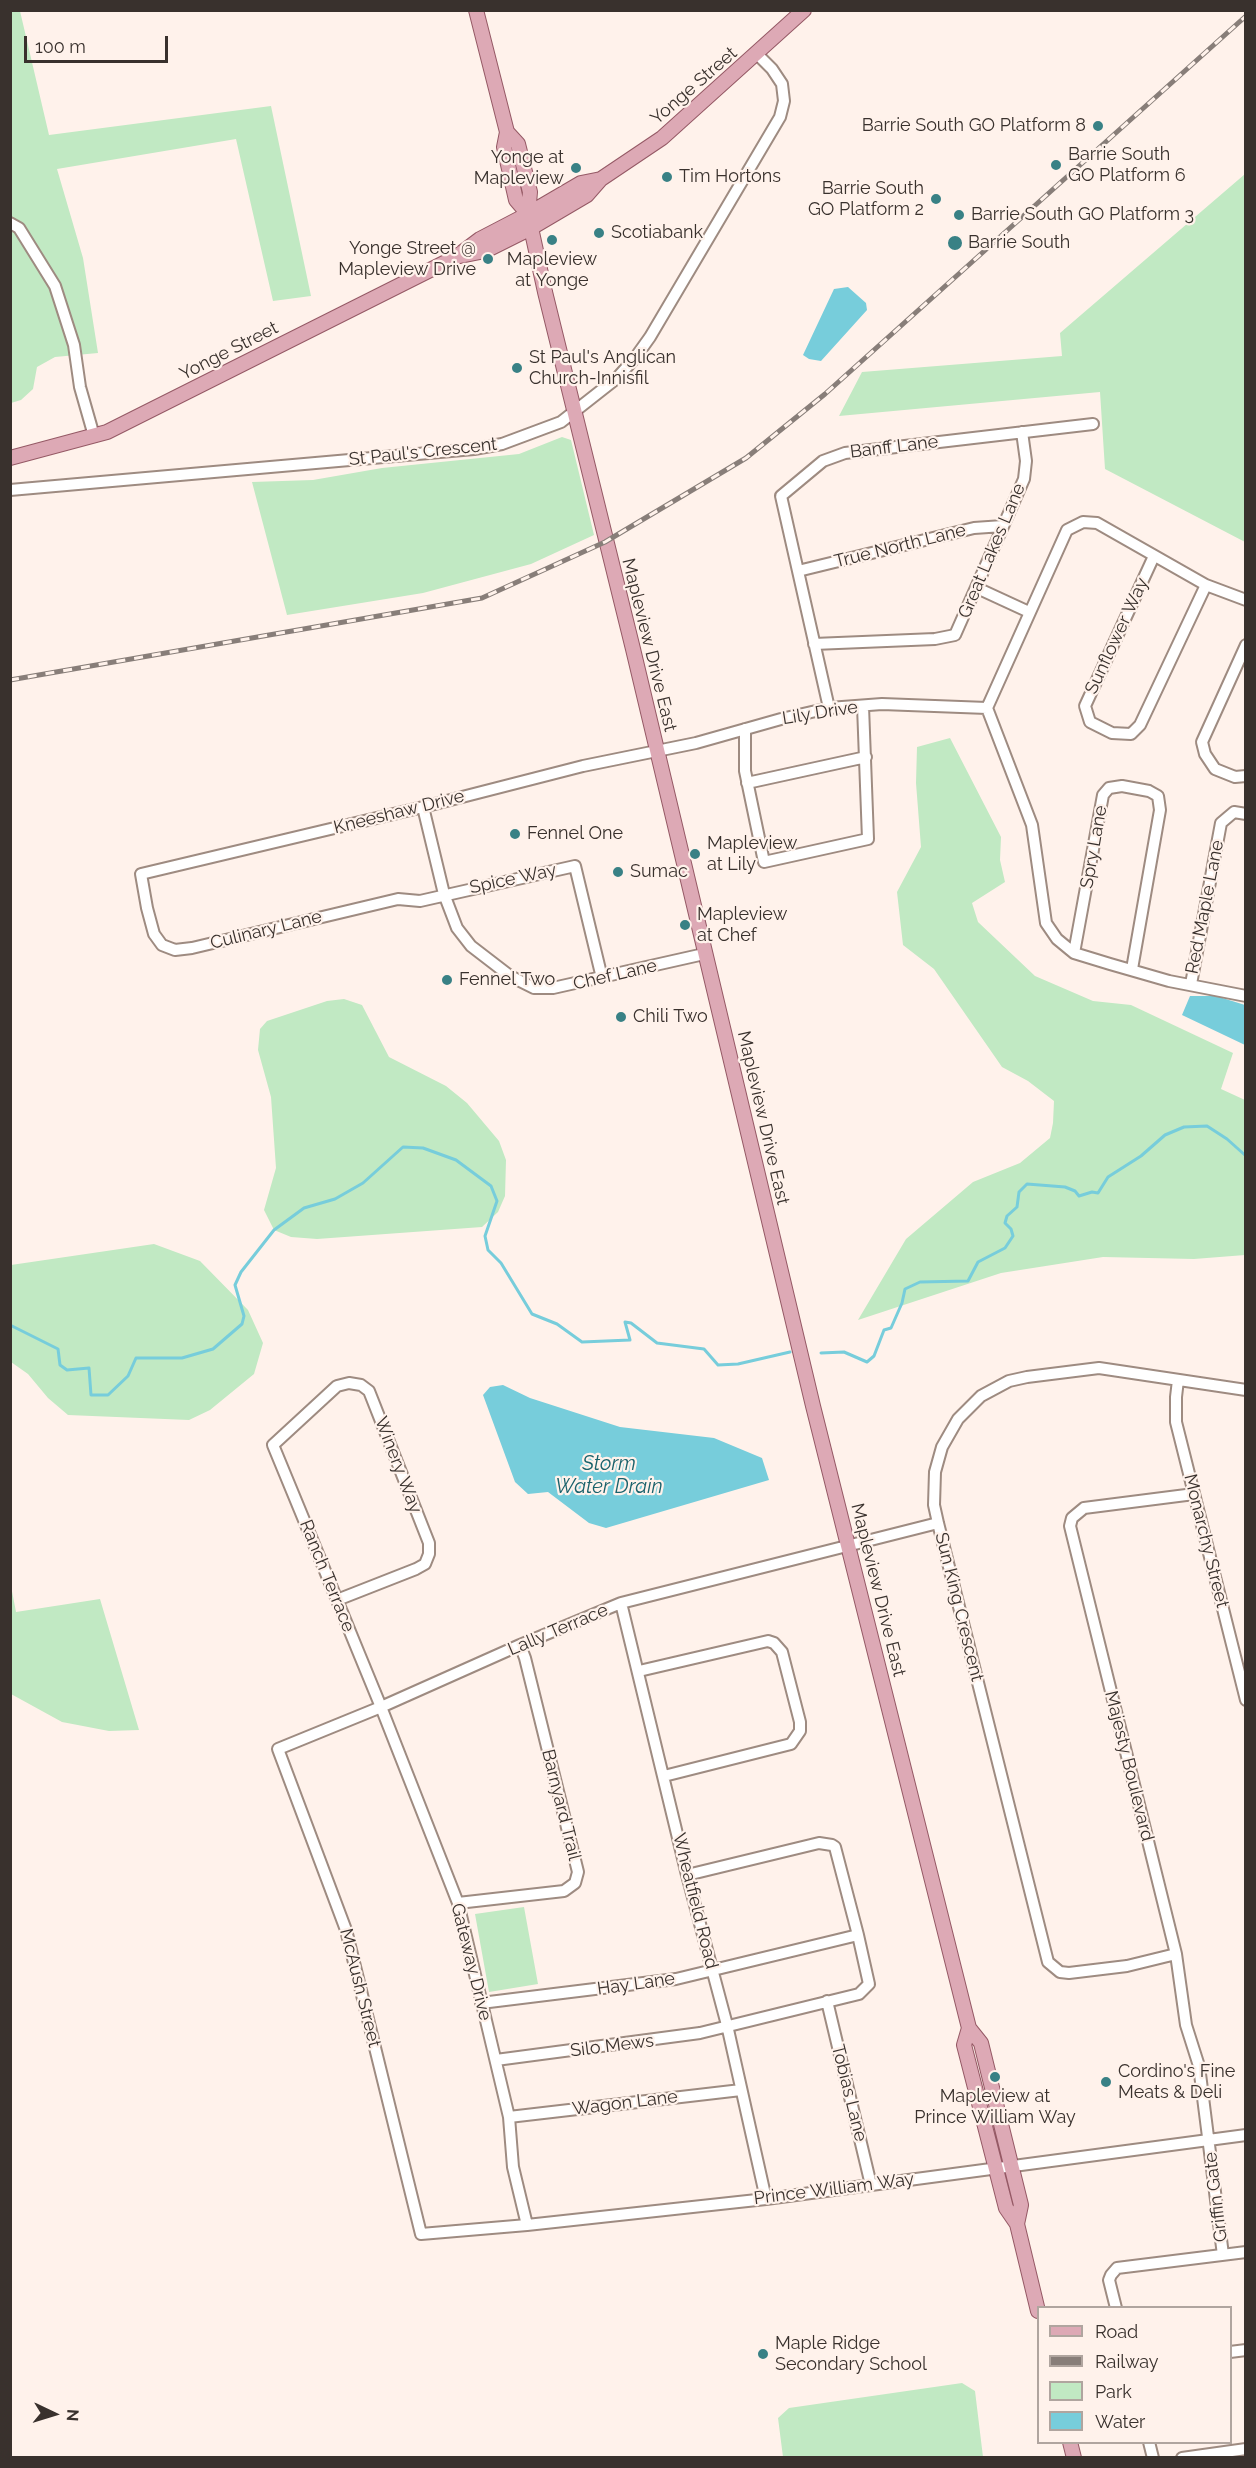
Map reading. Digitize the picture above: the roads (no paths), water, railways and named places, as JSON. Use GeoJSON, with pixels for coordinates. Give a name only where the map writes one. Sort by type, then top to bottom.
{"type":"FeatureCollection","features":[{"type":"Feature","properties":{"kind":"main road","name":"Mapleview Drive East"},"geometry":{"type":"LineString","coordinates":[[476,10],[507,132],[504,147],[516,200],[530,221],[704,954],[849,1545],[969,2028],[981,2043],[1021,2205],[1017,2224]]}},
{"type":"Feature","properties":{"kind":"main road","name":"Yonge Street"},"geometry":{"type":"LineString","coordinates":[[10,458],[107,432],[456,257],[484,251],[530,221],[587,195],[601,179],[662,138],[804,10]]}},
{"type":"Feature","properties":{"kind":"main road","name":"Mapleview Drive East"},"geometry":{"type":"LineString","coordinates":[[969,2028],[964,2045],[1006,2208],[1017,2224],[1037,2308]]}},
{"type":"Feature","properties":{"kind":"street","name":"St Paul's Crescent"},"geometry":{"type":"LineString","coordinates":[[10,490],[474,448],[502,444],[561,422],[617,378],[650,338],[780,117],[784,101],[782,84],[772,69],[757,54]]}},
{"type":"Feature","properties":{"kind":"street"},"geometry":{"type":"LineString","coordinates":[[10,223],[19,228],[56,286],[74,345],[80,387],[94,436]]}},
{"type":"Feature","properties":{"kind":"street","name":"Banff Lane"},"geometry":{"type":"LineString","coordinates":[[829,708],[781,496],[823,461],[845,453],[1093,424]]}},
{"type":"Feature","properties":{"kind":"street","name":"Great Lakes Lane"},"geometry":{"type":"LineString","coordinates":[[814,644],[950,637],[958,631],[1026,471],[1022,432]]}},
{"type":"Feature","properties":{"kind":"street"},"geometry":{"type":"LineString","coordinates":[[1245,600],[1206,585],[1097,523],[1083,522],[1067,530],[987,708],[1032,825],[1046,923],[1058,939],[1074,953],[1169,981],[1245,996]]}},
{"type":"Feature","properties":{"kind":"street","name":"True North Lane"},"geometry":{"type":"LineString","coordinates":[[798,572],[974,528],[1003,526]]}},
{"type":"Feature","properties":{"kind":"street","name":"Sunflower Way"},"geometry":{"type":"LineString","coordinates":[[1154,556],[1085,706],[1090,722],[1112,733],[1131,734],[1140,724],[1206,585]]}},
{"type":"Feature","properties":{"kind":"street"},"geometry":{"type":"LineString","coordinates":[[977,588],[1029,612]]}},
{"type":"Feature","properties":{"kind":"street"},"geometry":{"type":"LineString","coordinates":[[1245,645],[1202,742],[1205,754],[1215,769],[1235,777],[1245,776]]}},
{"type":"Feature","properties":{"kind":"street"},"geometry":{"type":"LineString","coordinates":[[745,729],[745,771],[764,862],[868,839],[863,706]]}},
{"type":"Feature","properties":{"kind":"street","name":"Lily Drive"},"geometry":{"type":"LineString","coordinates":[[656,750],[696,743],[829,708],[863,706],[987,708]]}},
{"type":"Feature","properties":{"kind":"street","name":"Kneeshaw Drive"},"geometry":{"type":"LineString","coordinates":[[141,874],[656,750]]}},
{"type":"Feature","properties":{"kind":"street"},"geometry":{"type":"LineString","coordinates":[[747,783],[866,757]]}},
{"type":"Feature","properties":{"kind":"street","name":"Spry Lane"},"geometry":{"type":"LineString","coordinates":[[1074,953],[1103,795],[1109,788],[1122,786],[1149,791],[1158,796],[1160,810],[1132,969]]}},
{"type":"Feature","properties":{"kind":"street","name":"Chef Lane"},"geometry":{"type":"LineString","coordinates":[[423,807],[444,894],[457,928],[471,946],[510,976],[534,988],[553,988],[704,954]]}},
{"type":"Feature","properties":{"kind":"street","name":"Red Maple Lane"},"geometry":{"type":"LineString","coordinates":[[1191,984],[1221,823],[1234,812],[1245,814]]}},
{"type":"Feature","properties":{"kind":"street","name":"Spice Way"},"geometry":{"type":"LineString","coordinates":[[444,894],[575,866],[602,978]]}},
{"type":"Feature","properties":{"kind":"street","name":"Culinary Lane"},"geometry":{"type":"LineString","coordinates":[[141,874],[154,934],[162,945],[175,950],[192,948],[399,898],[420,901],[444,894]]}},
{"type":"Feature","properties":{"kind":"street","name":"Sun King Crescent"},"geometry":{"type":"LineString","coordinates":[[1176,1954],[1127,1966],[1069,1973],[1054,1968],[1048,1962],[938,1523],[934,1485],[942,1447],[958,1419],[981,1396],[996,1387],[1028,1377],[1100,1368],[1245,1390]]}},
{"type":"Feature","properties":{"kind":"street","name":"Monarchy Street"},"geometry":{"type":"LineString","coordinates":[[1178,1380],[1176,1422],[1245,1700]]}},
{"type":"Feature","properties":{"kind":"street","name":"Winery Way"},"geometry":{"type":"LineString","coordinates":[[273,1445],[337,1386],[349,1383],[361,1385],[369,1391],[429,1543],[429,1554],[425,1563],[416,1569],[337,1600]]}},
{"type":"Feature","properties":{"kind":"street","name":"Ranch Terrace"},"geometry":{"type":"LineString","coordinates":[[273,1445],[381,1707]]}},
{"type":"Feature","properties":{"kind":"street","name":"Majesty Boulevard"},"geometry":{"type":"LineString","coordinates":[[1194,1494],[1084,1508],[1072,1518],[1070,1526],[1176,1954],[1186,2025],[1199,2066],[1209,2139]]}},
{"type":"Feature","properties":{"kind":"street","name":"Lally Terrace"},"geometry":{"type":"LineString","coordinates":[[278,1749],[621,1603],[938,1523]]}},
{"type":"Feature","properties":{"kind":"street","name":"Wheatfield Road"},"geometry":{"type":"LineString","coordinates":[[621,1603],[687,1875],[727,2025],[766,2199]]}},
{"type":"Feature","properties":{"kind":"street"},"geometry":{"type":"LineString","coordinates":[[639,1671],[768,1641],[774,1643],[782,1652],[800,1722],[800,1731],[791,1744],[664,1776]]}},
{"type":"Feature","properties":{"kind":"street","name":"Barnyard Trail"},"geometry":{"type":"LineString","coordinates":[[458,1903],[564,1891],[575,1883],[578,1872],[520,1645]]}},
{"type":"Feature","properties":{"kind":"street","name":"Gateway Drive"},"geometry":{"type":"LineString","coordinates":[[381,1707],[458,1903],[509,2117],[513,2167],[527,2225]]}},
{"type":"Feature","properties":{"kind":"street","name":"McAush Street"},"geometry":{"type":"LineString","coordinates":[[278,1749],[346,1930],[421,2234]]}},
{"type":"Feature","properties":{"kind":"street"},"geometry":{"type":"LineString","coordinates":[[687,1875],[819,1843],[829,1844],[835,1847],[858,1935]]}},
{"type":"Feature","properties":{"kind":"street","name":"Hay Lane"},"geometry":{"type":"LineString","coordinates":[[481,2003],[658,1982],[858,1935]]}},
{"type":"Feature","properties":{"kind":"street","name":"Silo Mews"},"geometry":{"type":"LineString","coordinates":[[496,2061],[675,2038],[859,1994],[869,1984],[858,1935]]}},
{"type":"Feature","properties":{"kind":"street","name":"Tobias Lane"},"geometry":{"type":"LineString","coordinates":[[827,2001],[872,2185]]}},
{"type":"Feature","properties":{"kind":"street","name":"Wagon Lane"},"geometry":{"type":"LineString","coordinates":[[509,2117],[741,2090]]}},
{"type":"Feature","properties":{"kind":"street","name":"Prince William Way"},"geometry":{"type":"LineString","coordinates":[[421,2234],[766,2199],[1245,2135]]}},
{"type":"Feature","properties":{"kind":"street","name":"Griffin Gate"},"geometry":{"type":"LineString","coordinates":[[1209,2139],[1223,2255]]}},
{"type":"Feature","properties":{"kind":"street"},"geometry":{"type":"LineString","coordinates":[[1116,2306],[1109,2280],[1117,2268],[1245,2252]]}},
{"type":"Feature","properties":{"kind":"street"},"geometry":{"type":"LineString","coordinates":[[1182,2457],[1245,2449]]}},
{"type":"Feature","properties":{"kind":"water"},"geometry":{"type":"Polygon","coordinates":[[[848,287],[866,303],[867,310],[821,361],[809,359],[803,355],[834,289],[848,287]]]}},
{"type":"Feature","properties":{"kind":"water"},"geometry":{"type":"Polygon","coordinates":[[[1190,996],[1216,996],[1245,1005],[1245,1045],[1182,1015],[1190,996]]]}},
{"type":"Feature","properties":{"kind":"water","name":"Storm Water Drain"},"geometry":{"type":"Polygon","coordinates":[[[503,1385],[530,1398],[620,1427],[714,1438],[762,1458],[769,1480],[606,1528],[589,1523],[548,1492],[528,1494],[515,1482],[483,1395],[490,1387],[503,1385]]]}},
{"type":"Feature","properties":{"kind":"waterway"},"geometry":{"type":"LineString","coordinates":[[821,1353],[844,1352],[867,1362],[874,1356],[884,1330],[891,1328],[902,1303],[905,1289],[920,1282],[968,1281],[978,1262],[1005,1248],[1013,1236],[1011,1229],[1005,1223],[1007,1216],[1017,1207],[1019,1192],[1027,1184],[1065,1187],[1075,1191],[1079,1196],[1092,1192],[1098,1193],[1108,1177],[1141,1156],[1165,1135],[1184,1127],[1207,1126],[1227,1139],[1246,1156]]}},
{"type":"Feature","properties":{"kind":"waterway"},"geometry":{"type":"LineString","coordinates":[[10,1325],[58,1349],[60,1365],[67,1370],[89,1368],[91,1395],[108,1395],[128,1376],[136,1358],[182,1358],[213,1349],[242,1324],[244,1316],[235,1285],[241,1272],[274,1230],[304,1208],[335,1199],[363,1183],[403,1147],[423,1148],[456,1160],[491,1186],[497,1201],[485,1236],[488,1250],[501,1263],[532,1314],[557,1324],[582,1342],[630,1340],[625,1322],[631,1323],[657,1343],[704,1349],[718,1365],[738,1364],[790,1352]]}},
{"type":"Feature","properties":{"kind":"railway"},"geometry":{"type":"LineString","coordinates":[[10,680],[482,598],[605,542],[746,458],[825,394],[1246,16]]}},
{"type":"Feature","properties":{"kind":"place","name":"Barrie South GO Platform 8"},"geometry":{"type":"Point","coordinates":[1098,126]}},
{"type":"Feature","properties":{"kind":"place","name":"Barrie South GO Platform 6"},"geometry":{"type":"Point","coordinates":[1056,165]}},
{"type":"Feature","properties":{"kind":"place","name":"Yonge at Mapleview"},"geometry":{"type":"Point","coordinates":[576,168]}},
{"type":"Feature","properties":{"kind":"place","name":"Tim Hortons"},"geometry":{"type":"Point","coordinates":[667,177]}},
{"type":"Feature","properties":{"kind":"place","name":"Barrie South GO Platform 2"},"geometry":{"type":"Point","coordinates":[936,199]}},
{"type":"Feature","properties":{"kind":"place","name":"Barrie South GO Platform 3"},"geometry":{"type":"Point","coordinates":[959,215]}},
{"type":"Feature","properties":{"kind":"place","name":"Scotiabank"},"geometry":{"type":"Point","coordinates":[599,233]}},
{"type":"Feature","properties":{"kind":"place","name":"Mapleview at Yonge"},"geometry":{"type":"Point","coordinates":[552,240]}},
{"type":"Feature","properties":{"kind":"place","name":"Barrie South"},"geometry":{"type":"Point","coordinates":[955,243]}},
{"type":"Feature","properties":{"kind":"place","name":"Yonge Street @ Mapleview Drive"},"geometry":{"type":"Point","coordinates":[488,259]}},
{"type":"Feature","properties":{"kind":"place","name":"St Paul's Anglican Church-Innisfil"},"geometry":{"type":"Point","coordinates":[517,368]}},
{"type":"Feature","properties":{"kind":"place","name":"Fennel One"},"geometry":{"type":"Point","coordinates":[515,834]}},
{"type":"Feature","properties":{"kind":"place","name":"Mapleview at Lily"},"geometry":{"type":"Point","coordinates":[695,854]}},
{"type":"Feature","properties":{"kind":"place","name":"Sumac"},"geometry":{"type":"Point","coordinates":[618,872]}},
{"type":"Feature","properties":{"kind":"place","name":"Mapleview at Chef"},"geometry":{"type":"Point","coordinates":[685,925]}},
{"type":"Feature","properties":{"kind":"place","name":"Fennel Two"},"geometry":{"type":"Point","coordinates":[447,980]}},
{"type":"Feature","properties":{"kind":"place","name":"Chili Two"},"geometry":{"type":"Point","coordinates":[621,1017]}},
{"type":"Feature","properties":{"kind":"place","name":"Mapleview at Prince William Way"},"geometry":{"type":"Point","coordinates":[995,2077]}},
{"type":"Feature","properties":{"kind":"place","name":"Cordino's Fine Meats & Deli"},"geometry":{"type":"Point","coordinates":[1106,2082]}},
{"type":"Feature","properties":{"kind":"place","name":"Maple Ridge Secondary School"},"geometry":{"type":"Point","coordinates":[763,2354]}}]}
